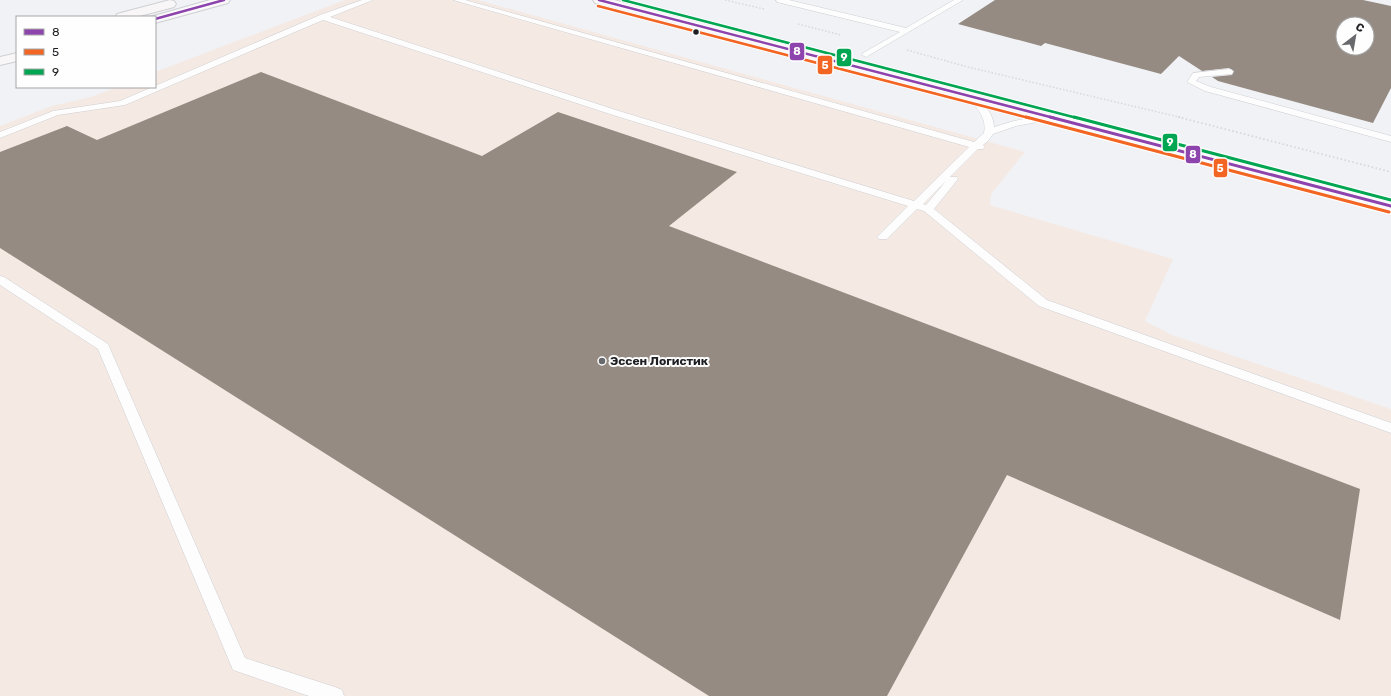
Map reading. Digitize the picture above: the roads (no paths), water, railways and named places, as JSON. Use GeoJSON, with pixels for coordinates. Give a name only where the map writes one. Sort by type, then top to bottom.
{"type":"FeatureCollection","features":[{"type":"Feature","properties":{"kind":"main road"},"geometry":{"type":"LineString","coordinates":[[126,16],[186,0]]}},
{"type":"Feature","properties":{"kind":"main road"},"geometry":{"type":"LineString","coordinates":[[156,19],[224,0]]}},
{"type":"Feature","properties":{"kind":"main road"},"geometry":{"type":"LineString","coordinates":[[600,0],[1391,206]]}},
{"type":"Feature","properties":{"kind":"main road"},"geometry":{"type":"LineString","coordinates":[[648,0],[866,55],[1391,192]]}},
{"type":"Feature","properties":{"kind":"main road"},"geometry":{"type":"LineString","coordinates":[[0,50],[16,45]]}},
{"type":"Feature","properties":{"kind":"main road"},"geometry":{"type":"LineString","coordinates":[[0,61],[16,57]]}},
{"type":"Feature","properties":{"kind":"lane"},"geometry":{"type":"LineString","coordinates":[[0,135],[56,112],[122,104],[323,17],[369,0]]}},
{"type":"Feature","properties":{"kind":"lane"},"geometry":{"type":"LineString","coordinates":[[457,0],[980,146]]}},
{"type":"Feature","properties":{"kind":"lane"},"geometry":{"type":"LineString","coordinates":[[780,0],[907,31]]}},
{"type":"Feature","properties":{"kind":"lane"},"geometry":{"type":"LineString","coordinates":[[866,55],[959,0]]}},
{"type":"Feature","properties":{"kind":"lane"},"geometry":{"type":"LineString","coordinates":[[323,17],[616,114],[928,210],[1043,303],[1391,428]]}},
{"type":"Feature","properties":{"kind":"lane"},"geometry":{"type":"LineString","coordinates":[[1228,72],[1196,75],[1191,82],[1208,89],[1391,139]]}},
{"type":"Feature","properties":{"kind":"lane"},"geometry":{"type":"LineString","coordinates":[[928,210],[990,132],[989,117],[973,98]]}},
{"type":"Feature","properties":{"kind":"lane"},"geometry":{"type":"LineString","coordinates":[[883,237],[990,132],[1014,124],[1050,117]]}},
{"type":"Feature","properties":{"kind":"lane"},"geometry":{"type":"LineString","coordinates":[[0,280],[103,347],[239,664],[335,696]]}},
{"type":"Feature","properties":{"kind":"place","name":"Эссен Логистик"},"geometry":{"type":"Point","coordinates":[602,361]}}]}
